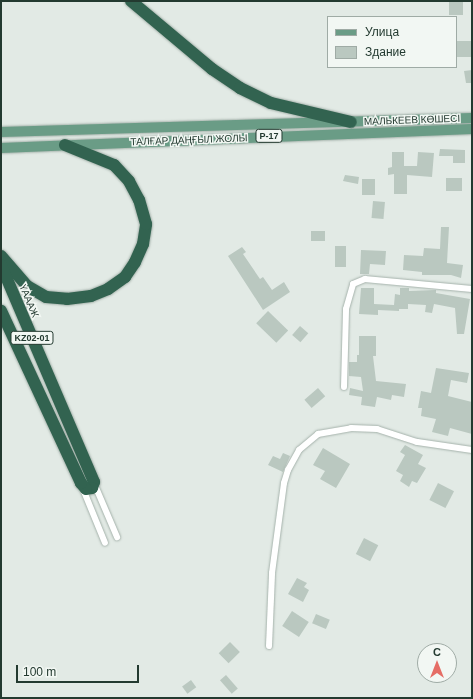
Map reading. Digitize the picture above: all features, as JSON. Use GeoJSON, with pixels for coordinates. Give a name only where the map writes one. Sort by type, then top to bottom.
{"type":"FeatureCollection","features":[{"type":"Feature","properties":{"kind":"highway"},"geometry":{"type":"LineString","coordinates":[[131,1],[216,72],[240,88],[271,103],[351,122]]}},
{"type":"Feature","properties":{"kind":"highway"},"geometry":{"type":"LineString","coordinates":[[1,256],[27,286],[46,297],[67,299],[91,296],[108,289],[125,277],[135,262],[143,244],[146,224],[140,200],[129,181],[114,165],[65,145]]}},
{"type":"Feature","properties":{"kind":"highway","name":"ҮАААЖ"},"geometry":{"type":"LineString","coordinates":[[1,265],[94,482]]}},
{"type":"Feature","properties":{"kind":"highway","name":"KZ02-01"},"geometry":{"type":"LineString","coordinates":[[1,311],[81,484]]}},
{"type":"Feature","properties":{"kind":"highway"},"geometry":{"type":"LineString","coordinates":[[81,484],[86,489],[90,489],[94,482]]}},
{"type":"Feature","properties":{"kind":"main road","name":"МАЛЬКЕЕВ КӨШЕСІ"},"geometry":{"type":"LineString","coordinates":[[351,122],[472,118]]}},
{"type":"Feature","properties":{"kind":"main road","name":"ТАЛҒАР ДАҢҒЫЛ ЖОЛЫ"},"geometry":{"type":"LineString","coordinates":[[1,132],[351,122]]}},
{"type":"Feature","properties":{"kind":"main road","name":"ТАЛҒАР ДАҢҒЫЛ ЖОЛЫ"},"geometry":{"type":"LineString","coordinates":[[1,148],[472,129]]}},
{"type":"Feature","properties":{"kind":"street"},"geometry":{"type":"LineString","coordinates":[[344,387],[346,309],[353,284],[365,279],[472,289]]}},
{"type":"Feature","properties":{"kind":"street"},"geometry":{"type":"LineString","coordinates":[[270,646],[272,574],[284,483],[288,470],[299,450],[318,434],[351,428],[377,429],[417,442],[472,450]]}},
{"type":"Feature","properties":{"kind":"street","name":"KZ02-01"},"geometry":{"type":"LineString","coordinates":[[94,482],[117,538]]}},
{"type":"Feature","properties":{"kind":"street","name":"KZ02-01"},"geometry":{"type":"LineString","coordinates":[[81,484],[105,543]]}},
{"type":"Feature","properties":{"kind":"building"},"geometry":{"type":"Polygon","coordinates":[[[449,1],[463,1],[463,15],[449,15],[449,1]]]}},
{"type":"Feature","properties":{"kind":"building"},"geometry":{"type":"Polygon","coordinates":[[[457,41],[471,41],[471,57],[457,57],[457,41]]]}},
{"type":"Feature","properties":{"kind":"building"},"geometry":{"type":"Polygon","coordinates":[[[472,70],[472,83],[466,83],[464,71],[472,70]]]}},
{"type":"Feature","properties":{"kind":"building"},"geometry":{"type":"Polygon","coordinates":[[[440,149],[465,150],[465,163],[453,163],[453,156],[439,156],[440,149]]]}},
{"type":"Feature","properties":{"kind":"building"},"geometry":{"type":"Polygon","coordinates":[[[392,152],[404,152],[404,166],[417,166],[418,152],[434,153],[432,177],[407,175],[407,194],[394,194],[394,174],[388,175],[388,168],[392,167],[392,152]]]}},
{"type":"Feature","properties":{"kind":"building"},"geometry":{"type":"Polygon","coordinates":[[[345,175],[359,177],[358,184],[343,181],[345,175]]]}},
{"type":"Feature","properties":{"kind":"building"},"geometry":{"type":"Polygon","coordinates":[[[446,178],[462,178],[462,191],[446,191],[446,178]]]}},
{"type":"Feature","properties":{"kind":"building"},"geometry":{"type":"Polygon","coordinates":[[[362,179],[375,179],[375,195],[362,195],[362,179]]]}},
{"type":"Feature","properties":{"kind":"building"},"geometry":{"type":"Polygon","coordinates":[[[373,201],[385,202],[383,219],[372,218],[373,201]]]}},
{"type":"Feature","properties":{"kind":"building"},"geometry":{"type":"Polygon","coordinates":[[[441,227],[449,227],[447,263],[463,265],[461,278],[451,275],[422,275],[422,272],[403,270],[404,255],[423,256],[424,248],[440,249],[441,227]]]}},
{"type":"Feature","properties":{"kind":"building"},"geometry":{"type":"Polygon","coordinates":[[[311,231],[325,231],[325,241],[311,241],[311,231]]]}},
{"type":"Feature","properties":{"kind":"building"},"geometry":{"type":"Polygon","coordinates":[[[335,246],[346,246],[346,267],[335,267],[335,246]]]}},
{"type":"Feature","properties":{"kind":"building"},"geometry":{"type":"Polygon","coordinates":[[[242,247],[246,252],[243,254],[260,279],[263,277],[272,290],[284,282],[290,292],[263,310],[228,256],[242,247]]]}},
{"type":"Feature","properties":{"kind":"building"},"geometry":{"type":"Polygon","coordinates":[[[361,250],[386,251],[385,265],[370,264],[369,274],[360,274],[361,250]]]}},
{"type":"Feature","properties":{"kind":"building"},"geometry":{"type":"Polygon","coordinates":[[[361,288],[374,288],[374,304],[394,305],[395,294],[400,295],[400,288],[409,288],[409,291],[436,290],[436,293],[470,299],[464,334],[457,334],[455,308],[434,304],[432,313],[425,312],[426,305],[408,304],[408,309],[399,309],[399,311],[378,310],[378,315],[359,314],[361,288]]]}},
{"type":"Feature","properties":{"kind":"building"},"geometry":{"type":"Polygon","coordinates":[[[268,311],[288,330],[276,343],[256,323],[268,311]]]}},
{"type":"Feature","properties":{"kind":"building"},"geometry":{"type":"Polygon","coordinates":[[[300,326],[308,333],[300,342],[292,335],[300,326]]]}},
{"type":"Feature","properties":{"kind":"building"},"geometry":{"type":"Polygon","coordinates":[[[359,336],[376,336],[376,356],[373,356],[376,381],[406,384],[404,397],[392,395],[391,400],[377,397],[375,407],[361,405],[362,397],[349,395],[350,388],[363,391],[361,377],[349,376],[349,362],[357,362],[357,355],[359,355],[359,336]]]}},
{"type":"Feature","properties":{"kind":"building"},"geometry":{"type":"Polygon","coordinates":[[[436,368],[469,373],[467,383],[451,380],[448,396],[472,402],[472,434],[450,428],[448,436],[432,432],[436,419],[421,416],[422,408],[418,408],[421,391],[431,393],[436,368]]]}},
{"type":"Feature","properties":{"kind":"building"},"geometry":{"type":"Polygon","coordinates":[[[318,388],[325,396],[312,408],[304,400],[318,388]]]}},
{"type":"Feature","properties":{"kind":"building"},"geometry":{"type":"Polygon","coordinates":[[[405,445],[423,455],[418,464],[426,468],[417,483],[412,481],[409,487],[400,481],[403,475],[396,471],[405,455],[400,452],[405,445]]]}},
{"type":"Feature","properties":{"kind":"building"},"geometry":{"type":"Polygon","coordinates":[[[323,448],[350,464],[336,488],[320,479],[325,471],[313,465],[323,448]]]}},
{"type":"Feature","properties":{"kind":"building"},"geometry":{"type":"Polygon","coordinates":[[[283,453],[290,456],[283,472],[268,465],[273,456],[280,459],[283,453]]]}},
{"type":"Feature","properties":{"kind":"building"},"geometry":{"type":"Polygon","coordinates":[[[438,483],[454,491],[445,508],[429,500],[438,483]]]}},
{"type":"Feature","properties":{"kind":"building"},"geometry":{"type":"Polygon","coordinates":[[[364,538],[378,545],[370,561],[356,554],[364,538]]]}},
{"type":"Feature","properties":{"kind":"building"},"geometry":{"type":"Polygon","coordinates":[[[297,578],[307,583],[304,587],[309,590],[303,602],[288,594],[297,578]]]}},
{"type":"Feature","properties":{"kind":"building"},"geometry":{"type":"Polygon","coordinates":[[[292,611],[309,622],[299,637],[282,626],[292,611]]]}},
{"type":"Feature","properties":{"kind":"building"},"geometry":{"type":"Polygon","coordinates":[[[316,614],[330,620],[326,629],[312,623],[316,614]]]}},
{"type":"Feature","properties":{"kind":"building"},"geometry":{"type":"Polygon","coordinates":[[[230,642],[240,652],[229,663],[219,653],[230,642]]]}},
{"type":"Feature","properties":{"kind":"building"},"geometry":{"type":"Polygon","coordinates":[[[226,675],[238,689],[232,694],[220,680],[226,675]]]}},
{"type":"Feature","properties":{"kind":"building"},"geometry":{"type":"Polygon","coordinates":[[[191,680],[196,687],[187,694],[182,686],[191,680]]]}}]}
